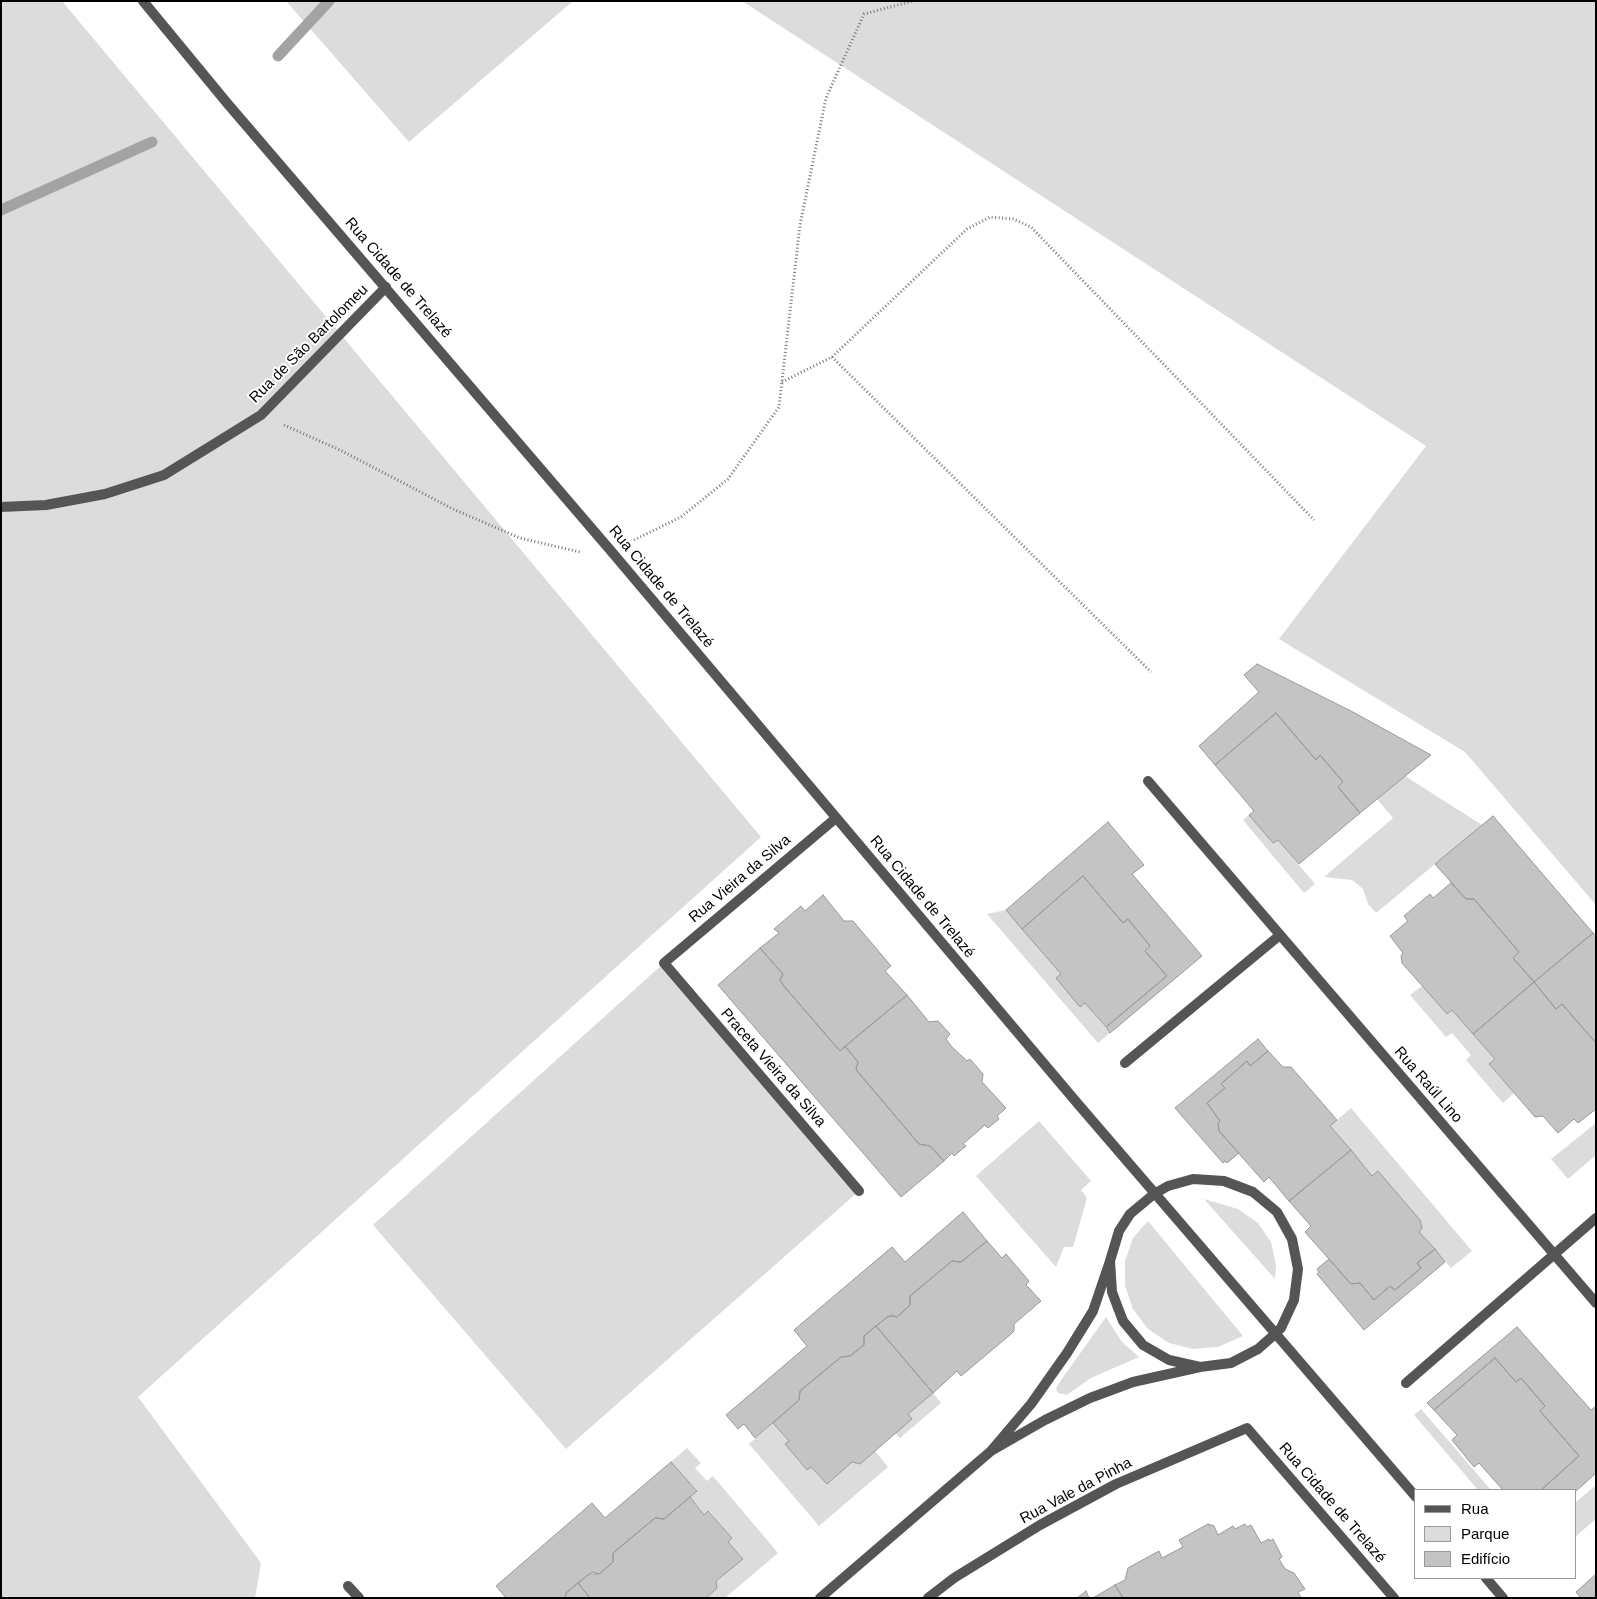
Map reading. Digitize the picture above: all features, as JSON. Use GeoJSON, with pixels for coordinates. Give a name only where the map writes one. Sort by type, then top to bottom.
{"type":"FeatureCollection","features":[{"type":"Feature","properties":{"kind":"street","name":"Rua Cidade de Trelazé"},"geometry":{"type":"LineString","coordinates":[[143,1],[227,103],[611,551],[1154,1194],[1414,1495]]}},
{"type":"Feature","properties":{"kind":"street","name":"Rua de São Bartolomeu"},"geometry":{"type":"LineString","coordinates":[[1,507],[46,505],[105,494],[164,475],[261,415],[386,287]]}},
{"type":"Feature","properties":{"kind":"street","name":"Rua Raúl Lino"},"geometry":{"type":"LineString","coordinates":[[1148,781],[1596,1303]]}},
{"type":"Feature","properties":{"kind":"street","name":"Rua Vieira da Silva"},"geometry":{"type":"LineString","coordinates":[[664,963],[836,818]]}},
{"type":"Feature","properties":{"kind":"street"},"geometry":{"type":"LineString","coordinates":[[1125,1063],[1280,935]]}},
{"type":"Feature","properties":{"kind":"street","name":"Praceta Vieira da Silva"},"geometry":{"type":"LineString","coordinates":[[664,963],[859,1191]]}},
{"type":"Feature","properties":{"kind":"street"},"geometry":{"type":"LineString","coordinates":[[820,1598],[991,1451],[1031,1404],[1067,1353],[1093,1311],[1119,1231],[1130,1214],[1154,1194],[1168,1186],[1193,1179],[1224,1181],[1253,1192],[1277,1212],[1292,1239],[1298,1269],[1294,1300],[1281,1328],[1258,1349],[1231,1363],[1200,1367],[1133,1382],[1090,1398],[1045,1420],[991,1451]]}},
{"type":"Feature","properties":{"kind":"street"},"geometry":{"type":"LineString","coordinates":[[1406,1383],[1596,1218]]}},
{"type":"Feature","properties":{"kind":"street"},"geometry":{"type":"LineString","coordinates":[[1110,1261],[1112,1292],[1123,1321],[1143,1344],[1156,1352],[1170,1360],[1200,1367]]}},
{"type":"Feature","properties":{"kind":"street","name":"Rua Cidade de Trelazé"},"geometry":{"type":"LineString","coordinates":[[1247,1428],[1394,1598]]}},
{"type":"Feature","properties":{"kind":"street","name":"Rua Vale da Pinha"},"geometry":{"type":"LineString","coordinates":[[928,1598],[954,1578],[1040,1525],[1107,1488],[1247,1428]]}},
{"type":"Feature","properties":{"kind":"street"},"geometry":{"type":"LineString","coordinates":[[1487,1579],[1503,1598]]}},
{"type":"Feature","properties":{"kind":"street"},"geometry":{"type":"LineString","coordinates":[[348,1586],[359,1598]]}},
{"type":"Feature","properties":{"kind":"path"},"geometry":{"type":"LineString","coordinates":[[261,415],[340,450],[453,509],[520,538],[579,552],[611,551],[682,517],[728,479],[779,407],[800,225],[826,98],[864,14],[913,1]]}},
{"type":"Feature","properties":{"kind":"path"},"geometry":{"type":"LineString","coordinates":[[782,382],[832,357],[968,229],[990,217],[1013,219],[1030,227],[1314,520]]}},
{"type":"Feature","properties":{"kind":"path"},"geometry":{"type":"LineString","coordinates":[[832,357],[1151,672]]}},
{"type":"Feature","properties":{"kind":"green space"},"geometry":{"type":"Polygon","coordinates":[[[1,1],[62,1],[761,837],[138,1397],[261,1563],[255,1598],[1,1598],[1,1]]]}},
{"type":"Feature","properties":{"kind":"green space"},"geometry":{"type":"Polygon","coordinates":[[[286,1],[573,1],[409,142],[286,1]]]}},
{"type":"Feature","properties":{"kind":"green space"},"geometry":{"type":"Polygon","coordinates":[[[742,1],[1596,1],[1596,905],[1465,752],[1279,639],[1426,446],[742,1]]]}},
{"type":"Feature","properties":{"kind":"green space"},"geometry":{"type":"Polygon","coordinates":[[[1405,776],[1482,825],[1376,913],[1368,904],[1363,889],[1352,880],[1324,877],[1393,818],[1377,799],[1405,776]]]}},
{"type":"Feature","properties":{"kind":"green space"},"geometry":{"type":"Polygon","coordinates":[[[1249,815],[1273,843],[1278,840],[1315,884],[1304,893],[1243,820],[1249,815]]]}},
{"type":"Feature","properties":{"kind":"green space"},"geometry":{"type":"Polygon","coordinates":[[[1006,910],[1061,974],[1080,1007],[1085,1003],[1110,1033],[1098,1043],[987,914],[1006,910]]]}},
{"type":"Feature","properties":{"kind":"green space"},"geometry":{"type":"Polygon","coordinates":[[[664,963],[859,1191],[566,1449],[373,1225],[664,963]]]}},
{"type":"Feature","properties":{"kind":"green space"},"geometry":{"type":"Polygon","coordinates":[[[1422,986],[1447,1014],[1452,1010],[1495,1059],[1489,1065],[1514,1093],[1503,1103],[1466,1060],[1471,1055],[1452,1033],[1446,1037],[1410,995],[1422,986]]]}},
{"type":"Feature","properties":{"kind":"green space"},"geometry":{"type":"Polygon","coordinates":[[[1351,1108],[1472,1251],[1451,1268],[1419,1232],[1422,1228],[1420,1220],[1378,1171],[1372,1176],[1330,1126],[1351,1108]]]}},
{"type":"Feature","properties":{"kind":"green space"},"geometry":{"type":"Polygon","coordinates":[[[1039,1121],[1091,1181],[1081,1190],[1087,1198],[1073,1247],[1064,1247],[1056,1267],[976,1176],[1039,1121]]]}},
{"type":"Feature","properties":{"kind":"green space"},"geometry":{"type":"Polygon","coordinates":[[[1596,1123],[1596,1155],[1568,1179],[1551,1159],[1596,1123]]]}},
{"type":"Feature","properties":{"kind":"green space"},"geometry":{"type":"Polygon","coordinates":[[[1204,1199],[1238,1209],[1258,1223],[1271,1242],[1276,1265],[1275,1279],[1204,1199]]]}},
{"type":"Feature","properties":{"kind":"green space"},"geometry":{"type":"Polygon","coordinates":[[[1148,1221],[1243,1336],[1218,1347],[1193,1349],[1169,1343],[1148,1329],[1133,1309],[1125,1286],[1125,1261],[1133,1238],[1148,1221]]]}},
{"type":"Feature","properties":{"kind":"green space"},"geometry":{"type":"Polygon","coordinates":[[[1106,1317],[1122,1342],[1139,1357],[1091,1378],[1067,1395],[1058,1393],[1056,1389],[1059,1383],[1106,1317]]]}},
{"type":"Feature","properties":{"kind":"green space"},"geometry":{"type":"Polygon","coordinates":[[[933,1393],[941,1403],[900,1438],[895,1433],[908,1414],[933,1393]]]}},
{"type":"Feature","properties":{"kind":"green space"},"geometry":{"type":"Polygon","coordinates":[[[1421,1409],[1490,1489],[1477,1489],[1414,1415],[1421,1409]]]}},
{"type":"Feature","properties":{"kind":"green space"},"geometry":{"type":"Polygon","coordinates":[[[773,1423],[789,1441],[807,1470],[811,1467],[826,1483],[852,1462],[860,1464],[875,1451],[888,1467],[819,1526],[749,1444],[773,1423]]]}},
{"type":"Feature","properties":{"kind":"green space"},"geometry":{"type":"Polygon","coordinates":[[[687,1448],[701,1463],[695,1468],[707,1481],[713,1476],[778,1553],[725,1598],[706,1598],[717,1588],[716,1581],[743,1558],[728,1542],[732,1538],[709,1511],[704,1515],[690,1497],[697,1490],[671,1462],[687,1448]]]}},
{"type":"Feature","properties":{"kind":"green space"},"geometry":{"type":"Polygon","coordinates":[[[1596,1485],[1596,1519],[1577,1535],[1577,1501],[1596,1485]]]}},
{"type":"Feature","properties":{"kind":"building"},"geometry":{"type":"Polygon","coordinates":[[[1257,664],[1351,711],[1431,755],[1360,813],[1338,787],[1343,782],[1320,755],[1316,760],[1276,713],[1215,765],[1199,746],[1259,692],[1244,675],[1257,664]]]}},
{"type":"Feature","properties":{"kind":"building"},"geometry":{"type":"Polygon","coordinates":[[[1276,713],[1316,760],[1320,755],[1343,782],[1338,787],[1360,813],[1299,864],[1278,840],[1273,843],[1249,815],[1254,811],[1215,765],[1276,713]]]}},
{"type":"Feature","properties":{"kind":"building"},"geometry":{"type":"Polygon","coordinates":[[[1493,816],[1593,933],[1534,982],[1513,958],[1519,952],[1474,899],[1466,899],[1435,864],[1493,816]]]}},
{"type":"Feature","properties":{"kind":"building"},"geometry":{"type":"Polygon","coordinates":[[[1108,822],[1144,865],[1132,874],[1202,956],[1110,1033],[1106,1027],[1167,976],[1145,951],[1150,946],[1128,919],[1123,923],[1083,876],[1022,929],[1006,910],[1108,822]]]}},
{"type":"Feature","properties":{"kind":"building"},"geometry":{"type":"Polygon","coordinates":[[[1083,876],[1123,923],[1128,919],[1150,946],[1145,951],[1167,976],[1106,1027],[1085,1003],[1080,1007],[1056,978],[1061,974],[1022,929],[1083,876]]]}},
{"type":"Feature","properties":{"kind":"building"},"geometry":{"type":"Polygon","coordinates":[[[1451,883],[1466,899],[1474,899],[1519,952],[1513,958],[1534,982],[1473,1034],[1452,1010],[1447,1014],[1402,963],[1401,956],[1403,953],[1390,936],[1408,921],[1404,916],[1430,894],[1433,898],[1451,883]]]}},
{"type":"Feature","properties":{"kind":"building"},"geometry":{"type":"Polygon","coordinates":[[[823,895],[844,921],[853,921],[891,966],[885,971],[907,995],[840,1051],[783,985],[780,980],[783,974],[760,948],[779,933],[774,929],[801,906],[805,911],[823,895]]]}},
{"type":"Feature","properties":{"kind":"building"},"geometry":{"type":"Polygon","coordinates":[[[1593,933],[1596,936],[1596,1043],[1562,1004],[1556,1009],[1534,982],[1593,933]]]}},
{"type":"Feature","properties":{"kind":"building"},"geometry":{"type":"Polygon","coordinates":[[[760,948],[783,974],[780,980],[783,985],[840,1051],[845,1046],[858,1062],[856,1069],[858,1072],[919,1144],[930,1146],[944,1161],[901,1197],[718,985],[760,948]]]}},
{"type":"Feature","properties":{"kind":"building"},"geometry":{"type":"Polygon","coordinates":[[[1534,982],[1556,1009],[1562,1004],[1596,1043],[1596,1109],[1578,1123],[1574,1119],[1558,1133],[1543,1116],[1535,1117],[1489,1064],[1495,1059],[1473,1034],[1534,982]]]}},
{"type":"Feature","properties":{"kind":"building"},"geometry":{"type":"Polygon","coordinates":[[[907,995],[929,1022],[938,1021],[950,1034],[946,1039],[952,1047],[967,1061],[970,1059],[983,1074],[982,1082],[1006,1108],[997,1116],[999,1119],[988,1128],[985,1125],[963,1144],[966,1146],[954,1156],[952,1153],[944,1161],[930,1146],[919,1144],[858,1072],[856,1069],[858,1062],[845,1046],[907,995]]]}},
{"type":"Feature","properties":{"kind":"building"},"geometry":{"type":"Polygon","coordinates":[[[1258,1039],[1268,1051],[1250,1066],[1247,1061],[1221,1084],[1225,1088],[1207,1103],[1220,1121],[1218,1123],[1219,1131],[1239,1153],[1227,1163],[1225,1161],[1223,1163],[1175,1108],[1258,1039]]]}},
{"type":"Feature","properties":{"kind":"building"},"geometry":{"type":"Polygon","coordinates":[[[1268,1051],[1283,1067],[1291,1067],[1337,1120],[1330,1126],[1351,1150],[1289,1201],[1269,1177],[1264,1182],[1219,1131],[1218,1123],[1220,1121],[1207,1103],[1225,1088],[1221,1084],[1247,1061],[1250,1066],[1268,1051]]]}},
{"type":"Feature","properties":{"kind":"building"},"geometry":{"type":"Polygon","coordinates":[[[1351,1150],[1372,1176],[1378,1171],[1420,1220],[1422,1228],[1419,1232],[1435,1249],[1417,1263],[1421,1268],[1395,1290],[1390,1286],[1374,1300],[1360,1283],[1351,1284],[1305,1232],[1311,1226],[1289,1201],[1351,1150]]]}},
{"type":"Feature","properties":{"kind":"building"},"geometry":{"type":"Polygon","coordinates":[[[963,1212],[987,1241],[961,1262],[952,1261],[910,1296],[910,1305],[897,1317],[893,1315],[887,1317],[864,1336],[864,1345],[850,1356],[841,1357],[800,1391],[799,1400],[755,1438],[744,1424],[738,1429],[726,1415],[807,1346],[794,1330],[892,1247],[905,1262],[963,1212]]]}},
{"type":"Feature","properties":{"kind":"building"},"geometry":{"type":"Polygon","coordinates":[[[987,1241],[1002,1258],[1006,1254],[1029,1281],[1026,1285],[1041,1301],[1014,1324],[1014,1331],[1011,1334],[961,1376],[957,1371],[933,1393],[876,1326],[889,1316],[897,1317],[910,1305],[910,1296],[952,1261],[961,1262],[987,1241]]]}},
{"type":"Feature","properties":{"kind":"building"},"geometry":{"type":"Polygon","coordinates":[[[1435,1249],[1445,1262],[1364,1330],[1317,1274],[1319,1272],[1317,1269],[1329,1259],[1351,1284],[1360,1283],[1374,1300],[1390,1286],[1395,1290],[1421,1268],[1417,1263],[1435,1249]]]}},
{"type":"Feature","properties":{"kind":"building"},"geometry":{"type":"Polygon","coordinates":[[[876,1326],[933,1393],[908,1414],[912,1419],[860,1464],[852,1462],[827,1484],[811,1467],[807,1470],[785,1444],[789,1441],[773,1423],[799,1400],[800,1391],[841,1357],[850,1356],[864,1345],[864,1336],[876,1326]]]}},
{"type":"Feature","properties":{"kind":"building"},"geometry":{"type":"Polygon","coordinates":[[[1517,1327],[1591,1410],[1596,1406],[1596,1473],[1577,1490],[1542,1489],[1579,1456],[1540,1411],[1545,1406],[1521,1378],[1516,1382],[1495,1358],[1434,1410],[1427,1403],[1517,1327]]]}},
{"type":"Feature","properties":{"kind":"building"},"geometry":{"type":"Polygon","coordinates":[[[1495,1358],[1516,1382],[1521,1378],[1545,1406],[1540,1411],[1579,1456],[1542,1489],[1502,1489],[1479,1463],[1474,1467],[1452,1440],[1457,1435],[1434,1410],[1495,1358]]]}},
{"type":"Feature","properties":{"kind":"building"},"geometry":{"type":"Polygon","coordinates":[[[671,1462],[697,1491],[664,1519],[655,1518],[613,1553],[613,1562],[599,1574],[589,1574],[566,1593],[565,1598],[506,1598],[496,1586],[592,1503],[605,1518],[671,1462]]]}},
{"type":"Feature","properties":{"kind":"building"},"geometry":{"type":"Polygon","coordinates":[[[690,1497],[704,1515],[708,1511],[732,1538],[728,1542],[743,1559],[716,1581],[717,1588],[706,1598],[590,1598],[578,1583],[592,1572],[599,1574],[613,1562],[613,1553],[655,1518],[664,1519],[690,1497]]]}},
{"type":"Feature","properties":{"kind":"building"},"geometry":{"type":"Polygon","coordinates":[[[1208,1524],[1214,1526],[1218,1535],[1233,1526],[1235,1529],[1245,1524],[1247,1527],[1251,1525],[1261,1543],[1273,1539],[1282,1557],[1279,1559],[1285,1569],[1294,1573],[1305,1589],[1298,1592],[1301,1598],[1123,1598],[1115,1585],[1125,1580],[1128,1568],[1159,1551],[1162,1558],[1183,1547],[1179,1540],[1208,1524]]]}},
{"type":"Feature","properties":{"kind":"building"},"geometry":{"type":"Polygon","coordinates":[[[1596,1574],[1596,1598],[1581,1598],[1576,1592],[1596,1574]]]}},
{"type":"Feature","properties":{"kind":"building"},"geometry":{"type":"Polygon","coordinates":[[[578,1583],[590,1598],[565,1598],[566,1593],[578,1583]]]}},
{"type":"Feature","properties":{"kind":"building"},"geometry":{"type":"Polygon","coordinates":[[[1115,1585],[1123,1598],[1093,1598],[1115,1585]]]}},
{"type":"Feature","properties":{"kind":"building"},"geometry":{"type":"Polygon","coordinates":[[[1086,1591],[1089,1598],[1077,1598],[1086,1591]]]}},
{"type":"Feature","properties":{"kind":"waterway"},"geometry":{"type":"LineString","coordinates":[[278,56],[329,1]]}},
{"type":"Feature","properties":{"kind":"waterway"},"geometry":{"type":"LineString","coordinates":[[1,210],[152,142]]}}]}
